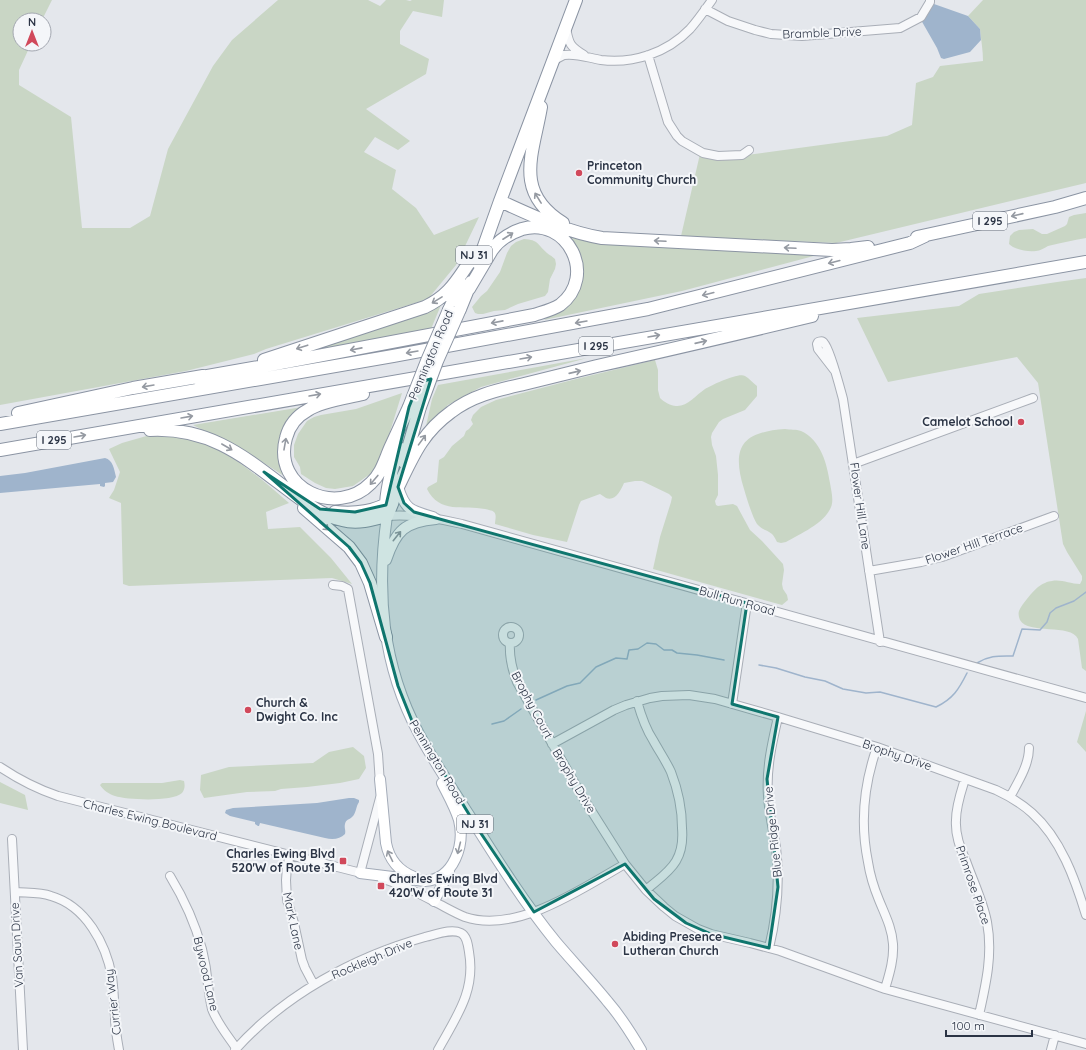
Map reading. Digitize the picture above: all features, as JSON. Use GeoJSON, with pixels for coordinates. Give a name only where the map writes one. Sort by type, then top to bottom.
{"type":"FeatureCollection","features":[{"type":"Feature","properties":{"kind":"highway","name":"Pennington Road"},"geometry":{"type":"LineString","coordinates":[[455,309],[469,289],[500,201],[576,0]]}},
{"type":"Feature","properties":{"kind":"highway"},"geometry":{"type":"LineString","coordinates":[[546,79],[530,166],[531,184],[537,198],[551,214],[568,227],[591,236]]}},
{"type":"Feature","properties":{"kind":"highway","name":"I 295"},"geometry":{"type":"LineString","coordinates":[[0,424],[385,357],[648,309],[903,245],[925,236],[1055,207],[1086,198]]}},
{"type":"Feature","properties":{"kind":"highway","name":"Pennington Road"},"geometry":{"type":"LineString","coordinates":[[391,501],[392,469],[414,407],[437,361],[471,260],[500,201]]}},
{"type":"Feature","properties":{"kind":"highway"},"geometry":{"type":"LineString","coordinates":[[500,201],[559,227],[602,238],[844,250],[925,236]]}},
{"type":"Feature","properties":{"kind":"highway"},"geometry":{"type":"LineString","coordinates":[[0,417],[133,388],[293,361],[534,315],[555,308],[563,302],[572,291],[577,266],[575,256],[570,247],[556,233],[541,228],[532,227],[517,231],[504,238],[494,248],[469,289]]}},
{"type":"Feature","properties":{"kind":"highway"},"geometry":{"type":"LineString","coordinates":[[196,378],[275,356],[425,307],[434,303],[450,291],[471,260]]}},
{"type":"Feature","properties":{"kind":"highway","name":"I 295"},"geometry":{"type":"LineString","coordinates":[[0,450],[998,276],[1086,262]]}},
{"type":"Feature","properties":{"kind":"highway"},"geometry":{"type":"LineString","coordinates":[[107,431],[165,430],[192,433],[210,439],[227,447],[313,507],[328,515],[346,521],[358,522],[370,520],[391,501],[414,452],[430,430],[460,406],[484,394],[533,381],[823,314],[998,276]]}},
{"type":"Feature","properties":{"kind":"highway"},"geometry":{"type":"LineString","coordinates":[[414,407],[381,471],[371,484],[361,491],[345,498],[325,498],[308,492],[292,477],[284,457],[286,439],[296,420],[311,408],[329,402],[499,363]]}},
{"type":"Feature","properties":{"kind":"highway","name":"Pennington Road"},"geometry":{"type":"LineString","coordinates":[[391,501],[406,454],[414,407]]}},
{"type":"Feature","properties":{"kind":"highway"},"geometry":{"type":"LineString","coordinates":[[264,472],[349,547],[357,557],[370,583],[386,638]]}},
{"type":"Feature","properties":{"kind":"main road"},"geometry":{"type":"LineString","coordinates":[[391,501],[404,503],[414,512],[436,519]]}},
{"type":"Feature","properties":{"kind":"main road","name":"Pennington Road"},"geometry":{"type":"LineString","coordinates":[[391,501],[384,536],[381,590],[383,615],[390,659],[406,707],[419,734],[478,829],[534,912],[555,941],[612,1007],[641,1050]]}},
{"type":"Feature","properties":{"kind":"main road"},"geometry":{"type":"LineString","coordinates":[[382,572],[392,543],[401,532],[415,522],[436,519]]}},
{"type":"Feature","properties":{"kind":"main road"},"geometry":{"type":"LineString","coordinates":[[419,734],[458,819],[461,830],[457,856],[434,901]]}},
{"type":"Feature","properties":{"kind":"main road"},"geometry":{"type":"LineString","coordinates":[[380,779],[386,846],[393,861],[402,871],[418,878],[434,877],[450,869]]}},
{"type":"Feature","properties":{"kind":"main road"},"geometry":{"type":"LineString","coordinates":[[360,873],[425,881],[438,878],[450,869]]}},
{"type":"Feature","properties":{"kind":"street"},"geometry":{"type":"LineString","coordinates":[[553,61],[572,54],[611,61],[636,59],[648,55],[670,45],[680,38],[689,30],[712,0]]}},
{"type":"Feature","properties":{"kind":"street","name":"Bramble Drive"},"geometry":{"type":"LineString","coordinates":[[705,9],[728,21],[755,30],[786,35],[808,36],[900,28],[921,17],[930,0]]}},
{"type":"Feature","properties":{"kind":"street"},"geometry":{"type":"LineString","coordinates":[[566,28],[569,43],[575,49],[588,57]]}},
{"type":"Feature","properties":{"kind":"street"},"geometry":{"type":"LineString","coordinates":[[648,55],[668,122],[676,136],[688,145],[706,154],[718,156],[742,155],[749,150]]}},
{"type":"Feature","properties":{"kind":"street","name":"Flower Hill Lane"},"geometry":{"type":"LineString","coordinates":[[835,371],[843,399],[854,464],[880,642]]}},
{"type":"Feature","properties":{"kind":"street"},"geometry":{"type":"LineString","coordinates":[[854,464],[1033,398]]}},
{"type":"Feature","properties":{"kind":"street","name":"Bull Run Road"},"geometry":{"type":"LineString","coordinates":[[391,501],[407,515],[436,519],[475,528],[880,642],[1086,698]]}},
{"type":"Feature","properties":{"kind":"street","name":"Flower Hill Terrace"},"geometry":{"type":"LineString","coordinates":[[869,571],[940,558],[1054,516]]}},
{"type":"Feature","properties":{"kind":"street"},"geometry":{"type":"LineString","coordinates":[[333,585],[342,586],[348,589],[378,754],[380,779],[379,804],[360,873]]}},
{"type":"Feature","properties":{"kind":"street"},"geometry":{"type":"LineString","coordinates":[[732,704],[747,604]]}},
{"type":"Feature","properties":{"kind":"street","name":"Brophy Court"},"geometry":{"type":"LineString","coordinates":[[510,643],[510,661],[513,673],[552,744]]}},
{"type":"Feature","properties":{"kind":"street","name":"Brophy Drive"},"geometry":{"type":"LineString","coordinates":[[1086,915],[1076,886],[1058,845],[1042,823],[1032,813],[1010,797],[996,790],[877,747],[715,699],[689,695],[662,696],[637,701],[614,710],[552,744],[582,796],[625,864],[646,890],[659,903],[675,916],[698,929],[722,937],[769,948],[885,989],[1086,1044]]}},
{"type":"Feature","properties":{"kind":"street"},"geometry":{"type":"LineString","coordinates":[[637,701],[646,728],[671,772],[680,802],[682,820],[682,844],[678,858],[666,872],[646,890]]}},
{"type":"Feature","properties":{"kind":"street","name":"Blue Ridge Drive"},"geometry":{"type":"LineString","coordinates":[[769,948],[776,910],[778,887],[776,847],[769,811],[767,779],[778,717]]}},
{"type":"Feature","properties":{"kind":"street"},"geometry":{"type":"LineString","coordinates":[[877,747],[866,789],[864,828],[872,881],[878,900],[888,922],[893,944],[892,964],[885,989]]}},
{"type":"Feature","properties":{"kind":"street"},"geometry":{"type":"LineString","coordinates":[[1010,797],[1026,764],[1029,748]]}},
{"type":"Feature","properties":{"kind":"street","name":"Charles Ewing Boulevard"},"geometry":{"type":"LineString","coordinates":[[0,767],[28,784],[58,796],[391,881],[460,915],[480,920],[500,921],[534,912]]}},
{"type":"Feature","properties":{"kind":"street","name":"Primrose Place"},"geometry":{"type":"LineString","coordinates":[[965,779],[956,811],[956,833],[959,845],[983,907],[987,922],[990,947],[988,975],[979,1015]]}},
{"type":"Feature","properties":{"kind":"street","name":"Van Saun Drive"},"geometry":{"type":"LineString","coordinates":[[12,839],[23,1050]]}},
{"type":"Feature","properties":{"kind":"street","name":"Mark Lane"},"geometry":{"type":"LineString","coordinates":[[290,855],[286,880],[287,900],[302,960],[314,985]]}},
{"type":"Feature","properties":{"kind":"street"},"geometry":{"type":"LineString","coordinates":[[534,912],[550,906],[625,864]]}},
{"type":"Feature","properties":{"kind":"street","name":"Bywood Lane"},"geometry":{"type":"LineString","coordinates":[[170,876],[182,895],[197,932],[206,967],[212,1009],[236,1049]]}},
{"type":"Feature","properties":{"kind":"street","name":"Currier Way"},"geometry":{"type":"LineString","coordinates":[[15,892],[41,894],[60,899],[76,909],[92,927],[104,951],[112,978],[119,1050]]}},
{"type":"Feature","properties":{"kind":"street","name":"Rockleigh Drive"},"geometry":{"type":"LineString","coordinates":[[236,1049],[261,1024],[282,1007],[333,974],[358,962],[415,940],[447,932],[456,932],[461,933],[466,939],[470,955],[471,973],[462,1006],[438,1050]]}},
{"type":"Feature","properties":{"kind":"street"},"geometry":{"type":"LineString","coordinates":[[1051,1050],[1055,1035]]}},
{"type":"Feature","properties":{"kind":"highlighted area"},"geometry":{"type":"Polygon","coordinates":[[[431,379],[398,487],[404,503],[414,512],[747,603],[732,704],[778,717],[767,779],[778,887],[769,948],[711,934],[686,923],[654,899],[625,864],[534,912],[478,829],[412,721],[398,686],[370,583],[361,563],[349,547],[264,472],[320,509],[355,512],[386,505],[409,407],[419,382],[431,379]]]}},
{"type":"Feature","properties":{"kind":"green space"},"geometry":{"type":"Polygon","coordinates":[[[0,0],[52,0],[46,12],[12,12],[12,52],[27,52],[19,70],[19,85],[71,117],[82,228],[130,228],[150,216],[168,149],[213,66],[232,40],[278,0],[368,0],[380,6],[386,0],[444,0],[442,17],[413,11],[400,31],[400,44],[429,59],[426,74],[366,109],[410,141],[398,150],[375,137],[364,152],[396,170],[392,189],[416,208],[434,235],[479,217],[456,265],[428,299],[254,354],[186,371],[0,405],[0,0]]]}},
{"type":"Feature","properties":{"kind":"green space"},"geometry":{"type":"Polygon","coordinates":[[[983,0],[1086,0],[1086,183],[836,243],[681,236],[700,154],[725,158],[887,136],[912,125],[916,83],[933,77],[940,66],[983,61],[980,29],[968,16],[983,0]]]}},
{"type":"Feature","properties":{"kind":"green space"},"geometry":{"type":"Polygon","coordinates":[[[1086,213],[1086,238],[1048,246],[1036,251],[1022,250],[1009,244],[1010,236],[1014,232],[1033,229],[1042,234],[1047,234],[1065,226],[1069,217],[1086,213]]]}},
{"type":"Feature","properties":{"kind":"green space"},"geometry":{"type":"Polygon","coordinates":[[[569,236],[605,243],[825,253],[682,291],[544,320],[555,312],[579,288],[581,255],[569,236]]]}},
{"type":"Feature","properties":{"kind":"green space"},"geometry":{"type":"Polygon","coordinates":[[[524,239],[535,241],[555,259],[555,269],[550,279],[548,292],[545,296],[518,304],[505,310],[483,314],[475,313],[472,307],[487,291],[500,272],[511,246],[524,239]]]}},
{"type":"Feature","properties":{"kind":"green space"},"geometry":{"type":"Polygon","coordinates":[[[1086,278],[1086,671],[1082,668],[1078,639],[1074,634],[1067,631],[1031,627],[1020,620],[1019,616],[1019,611],[1025,601],[1033,591],[1041,585],[1055,581],[1080,584],[1082,580],[1082,576],[1063,544],[1038,383],[1017,357],[888,382],[857,318],[959,306],[979,294],[1086,278]]]}},
{"type":"Feature","properties":{"kind":"green space"},"geometry":{"type":"Polygon","coordinates":[[[441,305],[431,329],[280,359],[441,305]]]}},
{"type":"Feature","properties":{"kind":"green space"},"geometry":{"type":"Polygon","coordinates":[[[587,358],[481,387],[448,405],[426,426],[432,399],[438,385],[587,358]]]}},
{"type":"Feature","properties":{"kind":"green space"},"geometry":{"type":"Polygon","coordinates":[[[655,360],[658,370],[658,390],[660,398],[672,405],[684,405],[705,389],[737,376],[745,376],[757,386],[757,396],[745,410],[723,419],[719,422],[712,433],[712,445],[716,456],[718,475],[718,495],[715,501],[716,505],[718,506],[733,504],[737,506],[750,530],[783,564],[784,570],[782,584],[788,600],[782,605],[653,569],[660,537],[672,497],[669,494],[642,481],[624,483],[617,495],[609,499],[600,494],[581,501],[567,542],[533,535],[495,524],[496,518],[494,512],[491,510],[445,505],[432,497],[427,489],[437,482],[439,460],[444,457],[452,446],[464,436],[466,431],[473,424],[471,420],[473,415],[481,407],[496,400],[655,360]]]}},
{"type":"Feature","properties":{"kind":"green space"},"geometry":{"type":"Polygon","coordinates":[[[402,393],[376,470],[353,486],[335,489],[326,488],[301,474],[300,467],[294,457],[294,445],[298,434],[307,421],[321,415],[356,409],[402,393]]]}},
{"type":"Feature","properties":{"kind":"green space"},"geometry":{"type":"Polygon","coordinates":[[[302,407],[286,428],[287,478],[250,454],[193,425],[302,407]]]}},
{"type":"Feature","properties":{"kind":"green space"},"geometry":{"type":"Polygon","coordinates":[[[785,429],[801,431],[814,440],[818,446],[827,468],[832,492],[832,501],[828,513],[818,523],[805,532],[781,543],[777,542],[772,534],[761,528],[755,521],[744,489],[740,474],[739,462],[740,452],[744,444],[750,438],[770,431],[785,429]]]}},
{"type":"Feature","properties":{"kind":"green space"},"geometry":{"type":"Polygon","coordinates":[[[150,435],[180,435],[198,440],[240,463],[289,503],[266,512],[268,529],[300,527],[331,558],[352,584],[332,578],[129,586],[123,584],[121,503],[109,498],[114,490],[120,472],[109,449],[122,443],[150,435]]]}},
{"type":"Feature","properties":{"kind":"green space"},"geometry":{"type":"Polygon","coordinates":[[[1086,711],[1086,752],[1077,742],[1086,711]]]}},
{"type":"Feature","properties":{"kind":"green space"},"geometry":{"type":"Polygon","coordinates":[[[353,747],[364,756],[366,768],[359,779],[340,783],[281,789],[275,791],[247,792],[204,798],[200,790],[201,775],[229,767],[313,763],[329,752],[353,747]]]}},
{"type":"Feature","properties":{"kind":"green space"},"geometry":{"type":"Polygon","coordinates":[[[180,780],[184,781],[185,786],[182,793],[177,796],[160,799],[139,799],[115,796],[108,793],[100,785],[102,783],[162,783],[180,780]]]}},
{"type":"Feature","properties":{"kind":"green space"},"geometry":{"type":"Polygon","coordinates":[[[0,782],[25,795],[28,810],[0,803],[0,782]]]}},
{"type":"Feature","properties":{"kind":"water"},"geometry":{"type":"Polygon","coordinates":[[[934,4],[968,16],[980,29],[981,40],[970,52],[944,59],[941,58],[921,20],[934,4]]]}},
{"type":"Feature","properties":{"kind":"water"},"geometry":{"type":"Polygon","coordinates":[[[105,458],[110,461],[114,468],[116,477],[113,482],[105,483],[104,487],[100,486],[100,484],[0,493],[0,476],[25,473],[105,458]]]}},
{"type":"Feature","properties":{"kind":"water"},"geometry":{"type":"Polygon","coordinates":[[[349,798],[359,800],[359,802],[353,816],[345,822],[345,834],[336,839],[328,839],[260,823],[258,826],[255,822],[230,816],[225,813],[226,810],[233,808],[317,803],[349,798]]]}},
{"type":"Feature","properties":{"kind":"waterway"},"geometry":{"type":"LineString","coordinates":[[977,663],[990,657],[1013,656],[1022,629],[1040,630],[1047,622],[1050,613],[1056,608],[1074,601],[1086,592]]}},
{"type":"Feature","properties":{"kind":"waterway"},"geometry":{"type":"LineString","coordinates":[[536,700],[567,686],[580,683],[596,667],[616,658],[627,659],[629,650],[638,649],[647,643],[656,644],[664,650],[672,650],[677,653],[724,660]]}},
{"type":"Feature","properties":{"kind":"waterway"},"geometry":{"type":"LineString","coordinates":[[759,665],[825,681],[843,689],[866,693],[880,692],[936,707],[947,701],[955,693],[967,673]]}},
{"type":"Feature","properties":{"kind":"waterway"},"geometry":{"type":"LineString","coordinates":[[492,724],[504,721],[521,709]]}},
{"type":"Feature","properties":{"kind":"place","name":"Princeton Community Church"},"geometry":{"type":"Point","coordinates":[579,173]}},
{"type":"Feature","properties":{"kind":"place","name":"Camelot School"},"geometry":{"type":"Point","coordinates":[1021,422]}},
{"type":"Feature","properties":{"kind":"place","name":"Church & Dwight Co. Inc"},"geometry":{"type":"Point","coordinates":[248,710]}},
{"type":"Feature","properties":{"kind":"place","name":"Charles Ewing Blvd 520'W of Route 31"},"geometry":{"type":"Point","coordinates":[343,861]}},
{"type":"Feature","properties":{"kind":"place","name":"Charles Ewing Blvd 420'W of Route 31"},"geometry":{"type":"Point","coordinates":[381,886]}},
{"type":"Feature","properties":{"kind":"place","name":"Abiding Presence Lutheran Church"},"geometry":{"type":"Point","coordinates":[615,944]}}]}
